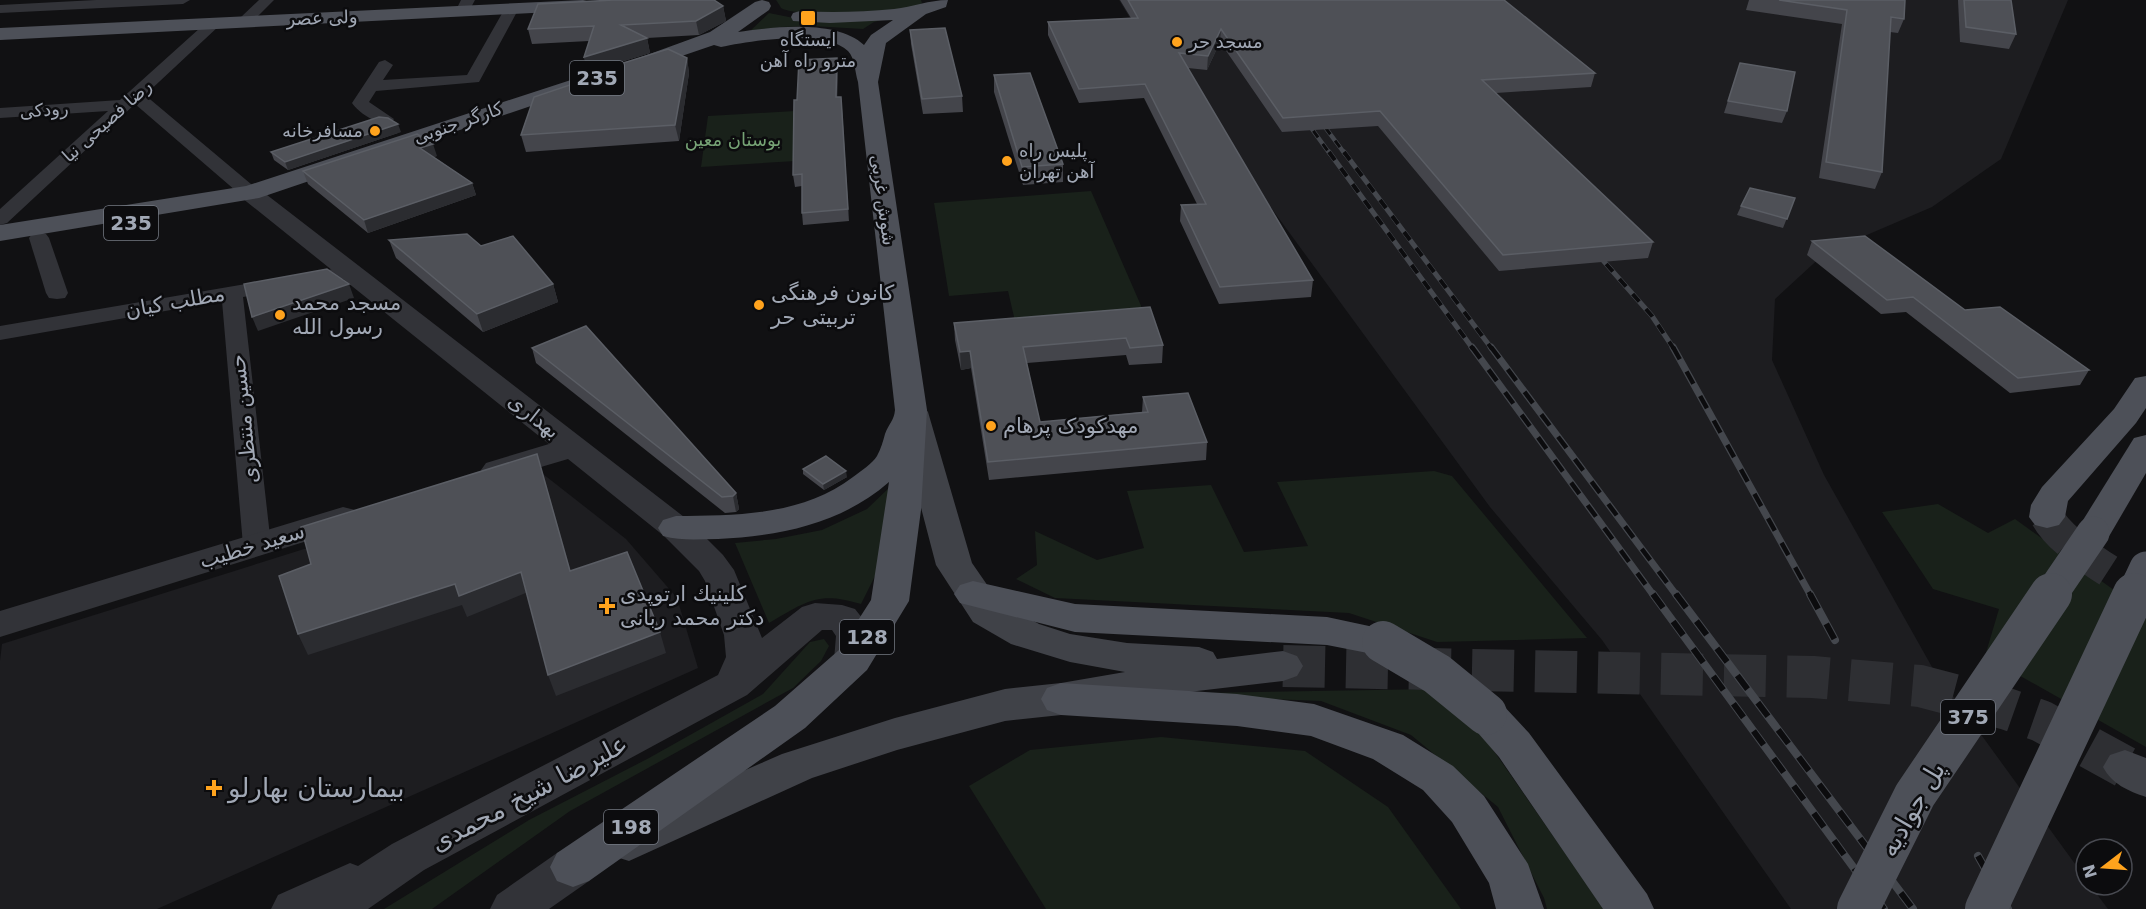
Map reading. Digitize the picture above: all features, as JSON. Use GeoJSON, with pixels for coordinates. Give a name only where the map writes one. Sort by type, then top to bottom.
{"type":"FeatureCollection","features":[{"type":"Feature","properties":{"kind":"main road","name":"شوش غربی"},"geometry":{"type":"LineString","coordinates":[[911,410],[868,82],[872,51],[878,39],[918,12],[937,5],[939,0]]}},
{"type":"Feature","properties":{"kind":"main road"},"geometry":{"type":"LineString","coordinates":[[761,3],[784,14],[810,18],[918,12]]}},
{"type":"Feature","properties":{"kind":"main road","name":"کارگر جنوبی"},"geometry":{"type":"LineString","coordinates":[[0,244],[256,197],[603,76],[695,47],[743,23],[761,3]]}},
{"type":"Feature","properties":{"kind":"main road","name":"ولی عصر"},"geometry":{"type":"LineString","coordinates":[[0,34],[465,6],[511,9],[606,5]]}},
{"type":"Feature","properties":{"kind":"main road"},"geometry":{"type":"LineString","coordinates":[[695,47],[729,39],[777,34],[807,33],[836,37],[851,43],[858,51],[868,82]]}},
{"type":"Feature","properties":{"kind":"main road","name":"کارگر جنوبی"},"geometry":{"type":"LineString","coordinates":[[0,233],[256,197]]}},
{"type":"Feature","properties":{"kind":"main road"},"geometry":{"type":"LineString","coordinates":[[2047,517],[2048,505],[2054,495],[2125,416],[2146,385]]}},
{"type":"Feature","properties":{"kind":"main road"},"geometry":{"type":"LineString","coordinates":[[676,528],[760,525],[796,518],[825,509],[860,491],[890,463],[911,410]]}},
{"type":"Feature","properties":{"kind":"main road"},"geometry":{"type":"LineString","coordinates":[[573,867],[798,766],[895,734],[1005,705],[1061,699],[1180,678],[1283,666],[1127,658],[1070,648],[1025,634],[986,612],[954,565],[911,410]]}},
{"type":"Feature","properties":{"kind":"main road","name":"128"},"geometry":{"type":"LineString","coordinates":[[688,786],[790,717],[853,660],[890,601],[904,510],[911,410]]}},
{"type":"Feature","properties":{"kind":"main road","name":"پل جوادیه"},"geometry":{"type":"LineString","coordinates":[[1858,909],[1915,795],[2093,533],[2146,445]]}},
{"type":"Feature","properties":{"kind":"main road"},"geometry":{"type":"LineString","coordinates":[[1986,909],[2146,568]]}},
{"type":"Feature","properties":{"kind":"main road"},"geometry":{"type":"LineString","coordinates":[[973,594],[1075,618],[1327,631],[1383,642],[1409,654],[1486,714],[1514,745],[1630,909]]}},
{"type":"Feature","properties":{"kind":"main road"},"geometry":{"type":"LineString","coordinates":[[1061,699],[1237,710],[1314,720],[1388,747],[1438,778],[1468,809],[1511,878],[1520,909]]}},
{"type":"Feature","properties":{"kind":"main road","name":"198"},"geometry":{"type":"LineString","coordinates":[[573,867],[688,786]]}},
{"type":"Feature","properties":{"kind":"street"},"geometry":{"type":"LineString","coordinates":[[0,9],[183,0]]}},
{"type":"Feature","properties":{"kind":"street"},"geometry":{"type":"LineString","coordinates":[[245,21],[267,0]]}},
{"type":"Feature","properties":{"kind":"street"},"geometry":{"type":"LineString","coordinates":[[372,86],[473,79],[511,9]]}},
{"type":"Feature","properties":{"kind":"street","name":"رضا فصیحی نیا"},"geometry":{"type":"LineString","coordinates":[[0,219],[215,22]]}},
{"type":"Feature","properties":{"kind":"street"},"geometry":{"type":"LineString","coordinates":[[385,65],[360,103],[385,119]]}},
{"type":"Feature","properties":{"kind":"street"},"geometry":{"type":"LineString","coordinates":[[130,100],[256,197]]}},
{"type":"Feature","properties":{"kind":"street","name":"رودکی"},"geometry":{"type":"LineString","coordinates":[[0,114],[130,100]]}},
{"type":"Feature","properties":{"kind":"street","name":"بهداری"},"geometry":{"type":"LineString","coordinates":[[256,197],[676,528],[711,563],[722,579],[743,635],[745,657],[733,685]]}},
{"type":"Feature","properties":{"kind":"street"},"geometry":{"type":"LineString","coordinates":[[39,238],[57,293]]}},
{"type":"Feature","properties":{"kind":"street","name":"مطلب کیان"},"geometry":{"type":"LineString","coordinates":[[0,333],[351,272]]}},
{"type":"Feature","properties":{"kind":"street","name":"حسین منتظری"},"geometry":{"type":"LineString","coordinates":[[232,292],[257,545]]}},
{"type":"Feature","properties":{"kind":"street"},"geometry":{"type":"LineString","coordinates":[[471,478],[573,447]]}},
{"type":"Feature","properties":{"kind":"street","name":"سعید خطیب"},"geometry":{"type":"LineString","coordinates":[[0,624],[370,510]]}},
{"type":"Feature","properties":{"kind":"street","name":"علیرضا شیخ محمدی"},"geometry":{"type":"LineString","coordinates":[[331,909],[408,856],[733,685],[815,616],[842,618],[849,626],[855,633],[853,660]]}},
{"type":"Feature","properties":{"kind":"street"},"geometry":{"type":"LineString","coordinates":[[294,909],[408,856]]}},
{"type":"Feature","properties":{"kind":"street","name":"198"},"geometry":{"type":"LineString","coordinates":[[513,909],[573,867]]}},
{"type":"Feature","properties":{"kind":"shaded area"},"geometry":{"type":"Polygon","coordinates":[[[1119,0],[2068,0],[2001,159],[1932,207],[1825,253],[1775,299],[1772,360],[1824,475],[1932,667],[2074,862],[2074,897],[2099,897],[2108,909],[1791,909],[1602,640],[1490,507],[1264,198],[1164,74],[1119,0]]]}},
{"type":"Feature","properties":{"kind":"shaded area","name":"بیمارستان بهارلو"},"geometry":{"type":"Polygon","coordinates":[[[543,474],[626,539],[677,598],[698,668],[157,909],[0,909],[0,661],[2,644],[543,474]]]}},
{"type":"Feature","properties":{"kind":"green space"},"geometry":{"type":"Polygon","coordinates":[[[776,0],[921,0],[922,3],[897,10],[829,14],[791,11],[781,8],[776,0]]]}},
{"type":"Feature","properties":{"kind":"green space"},"geometry":{"type":"Polygon","coordinates":[[[769,13],[799,19],[894,17],[874,22],[863,29],[812,26],[780,27],[749,32],[769,13]]]}},
{"type":"Feature","properties":{"kind":"green space","name":"بوستان معین"},"geometry":{"type":"Polygon","coordinates":[[[795,111],[795,161],[701,167],[708,116],[795,111]]]}},
{"type":"Feature","properties":{"kind":"green space"},"geometry":{"type":"Polygon","coordinates":[[[1091,191],[1149,324],[1018,334],[1008,291],[949,296],[934,203],[1091,191]]]}},
{"type":"Feature","properties":{"kind":"green space"},"geometry":{"type":"Polygon","coordinates":[[[1434,471],[1452,476],[1587,638],[1437,642],[1349,613],[1055,598],[1016,579],[1037,565],[1035,531],[1097,560],[1144,548],[1127,491],[1211,485],[1244,552],[1308,546],[1277,482],[1434,471]]]}},
{"type":"Feature","properties":{"kind":"green space"},"geometry":{"type":"Polygon","coordinates":[[[892,485],[877,572],[861,604],[834,598],[813,600],[769,623],[735,543],[776,539],[822,530],[867,509],[892,485]]]}},
{"type":"Feature","properties":{"kind":"green space"},"geometry":{"type":"Polygon","coordinates":[[[1938,504],[1988,533],[2015,519],[2146,613],[2146,747],[1985,656],[1999,609],[1933,589],[1882,512],[1938,504]]]}},
{"type":"Feature","properties":{"kind":"green space"},"geometry":{"type":"Polygon","coordinates":[[[824,639],[829,646],[821,661],[793,688],[570,811],[432,909],[384,909],[529,820],[649,758],[763,694],[810,642],[824,639]]]}},
{"type":"Feature","properties":{"kind":"green space"},"geometry":{"type":"Polygon","coordinates":[[[1433,689],[1466,711],[1604,909],[1547,909],[1544,898],[1498,807],[1411,735],[1321,701],[1148,694],[1433,689]]]}},
{"type":"Feature","properties":{"kind":"green space"},"geometry":{"type":"Polygon","coordinates":[[[1161,737],[1305,751],[1388,807],[1461,909],[1046,909],[969,786],[1030,750],[1161,737]]]}},
{"type":"Feature","properties":{"kind":"building"},"geometry":{"type":"Polygon","coordinates":[[[614,0],[714,0],[723,6],[696,21],[621,25],[647,38],[584,57],[594,26],[528,29],[538,4],[614,0]]]}},
{"type":"Feature","properties":{"kind":"building"},"geometry":{"type":"Polygon","coordinates":[[[1128,0],[1504,0],[1595,73],[1482,80],[1653,242],[1503,255],[1380,111],[1283,118],[1221,29],[1208,56],[1179,53],[1313,280],[1220,287],[1181,205],[1206,204],[1145,84],[1079,89],[1048,22],[1138,18],[1128,0]]]}},
{"type":"Feature","properties":{"kind":"building"},"geometry":{"type":"Polygon","coordinates":[[[1779,0],[1905,0],[1904,19],[1891,17],[1882,172],[1826,162],[1847,10],[1779,0]]]}},
{"type":"Feature","properties":{"kind":"building"},"geometry":{"type":"Polygon","coordinates":[[[1964,0],[2011,0],[2016,34],[1966,27],[1964,0]]]}},
{"type":"Feature","properties":{"kind":"building"},"geometry":{"type":"Polygon","coordinates":[[[945,28],[962,96],[922,99],[910,30],[945,28]]]}},
{"type":"Feature","properties":{"kind":"building"},"geometry":{"type":"Polygon","coordinates":[[[668,49],[687,58],[675,125],[521,135],[534,97],[576,83],[578,77],[668,49]]]}},
{"type":"Feature","properties":{"kind":"building"},"geometry":{"type":"Polygon","coordinates":[[[837,58],[836,97],[841,97],[848,209],[802,213],[802,174],[793,175],[794,100],[797,100],[799,60],[837,58]]]}},
{"type":"Feature","properties":{"kind":"building"},"geometry":{"type":"Polygon","coordinates":[[[1740,63],[1795,72],[1787,111],[1728,101],[1740,63]]]}},
{"type":"Feature","properties":{"kind":"building"},"geometry":{"type":"Polygon","coordinates":[[[1030,73],[1063,164],[1022,167],[994,75],[1030,73]]]}},
{"type":"Feature","properties":{"kind":"building"},"geometry":{"type":"Polygon","coordinates":[[[379,117],[388,118],[398,124],[285,162],[271,152],[379,117]]]}},
{"type":"Feature","properties":{"kind":"building"},"geometry":{"type":"Polygon","coordinates":[[[417,134],[433,144],[420,148],[472,183],[364,220],[303,171],[417,134]]]}},
{"type":"Feature","properties":{"kind":"building"},"geometry":{"type":"Polygon","coordinates":[[[1750,188],[1795,198],[1787,219],[1741,206],[1750,188]]]}},
{"type":"Feature","properties":{"kind":"building"},"geometry":{"type":"Polygon","coordinates":[[[467,234],[481,246],[513,236],[553,284],[477,314],[389,240],[467,234]]]}},
{"type":"Feature","properties":{"kind":"building"},"geometry":{"type":"Polygon","coordinates":[[[1865,236],[1965,310],[2000,307],[2089,370],[2018,378],[1913,297],[1887,300],[1812,241],[1865,236]]]}},
{"type":"Feature","properties":{"kind":"building"},"geometry":{"type":"Polygon","coordinates":[[[327,269],[349,284],[252,317],[244,284],[327,269]]]}},
{"type":"Feature","properties":{"kind":"building"},"geometry":{"type":"Polygon","coordinates":[[[1150,307],[1163,345],[1130,348],[1126,338],[1023,347],[1040,422],[1148,412],[1143,397],[1188,393],[1207,442],[988,462],[970,351],[960,352],[954,323],[1150,307]]]}},
{"type":"Feature","properties":{"kind":"building"},"geometry":{"type":"Polygon","coordinates":[[[586,326],[736,493],[733,496],[722,497],[532,348],[586,326]]]}},
{"type":"Feature","properties":{"kind":"building"},"geometry":{"type":"Polygon","coordinates":[[[537,454],[570,571],[627,552],[660,632],[548,675],[521,572],[459,596],[455,584],[298,634],[279,576],[311,564],[301,527],[537,454]]]}},
{"type":"Feature","properties":{"kind":"building"},"geometry":{"type":"Polygon","coordinates":[[[826,456],[846,471],[823,484],[803,469],[826,456]]]}},
{"type":"Feature","properties":{"kind":"tunnel"},"geometry":{"type":"LineString","coordinates":[[2047,517],[2078,550],[2146,595]]}},
{"type":"Feature","properties":{"kind":"tunnel"},"geometry":{"type":"LineString","coordinates":[[1283,666],[1813,677],[1920,686],[2007,709],[2041,721],[2125,767]]}},
{"type":"Feature","properties":{"kind":"railway"},"geometry":{"type":"LineString","coordinates":[[1316,115],[1345,154]]}},
{"type":"Feature","properties":{"kind":"railway"},"geometry":{"type":"LineString","coordinates":[[1304,118],[1330,154]]}},
{"type":"Feature","properties":{"kind":"railway"},"geometry":{"type":"LineString","coordinates":[[1329,152],[1473,349]]}},
{"type":"Feature","properties":{"kind":"railway"},"geometry":{"type":"LineString","coordinates":[[1344,152],[1492,349]]}},
{"type":"Feature","properties":{"kind":"railway"},"geometry":{"type":"LineString","coordinates":[[1593,249],[1652,316],[1674,349]]}},
{"type":"Feature","properties":{"kind":"railway"},"geometry":{"type":"LineString","coordinates":[[1472,347],[1654,596]]}},
{"type":"Feature","properties":{"kind":"railway"},"geometry":{"type":"LineString","coordinates":[[1491,347],[1677,596]]}},
{"type":"Feature","properties":{"kind":"railway"},"geometry":{"type":"LineString","coordinates":[[1673,347],[1811,596]]}},
{"type":"Feature","properties":{"kind":"railway"},"geometry":{"type":"LineString","coordinates":[[1653,594],[1884,909]]}},
{"type":"Feature","properties":{"kind":"railway"},"geometry":{"type":"LineString","coordinates":[[1676,594],[1913,909]]}},
{"type":"Feature","properties":{"kind":"railway"},"geometry":{"type":"LineString","coordinates":[[1810,594],[1835,640]]}},
{"type":"Feature","properties":{"kind":"railway"},"geometry":{"type":"LineString","coordinates":[[1978,856],[2008,909]]}},
{"type":"Feature","properties":{"kind":"place","name":"ایستگاه مترو راه آهن"},"geometry":{"type":"Point","coordinates":[808,18]}},
{"type":"Feature","properties":{"kind":"place","name":"مسجد حر"},"geometry":{"type":"Point","coordinates":[1177,42]}},
{"type":"Feature","properties":{"kind":"place","name":"مسافرخانه"},"geometry":{"type":"Point","coordinates":[375,131]}},
{"type":"Feature","properties":{"kind":"place","name":"پلیس راه آهن تهران"},"geometry":{"type":"Point","coordinates":[1007,161]}},
{"type":"Feature","properties":{"kind":"place","name":"کانون فرهنگی تربیتی حر"},"geometry":{"type":"Point","coordinates":[759,305]}},
{"type":"Feature","properties":{"kind":"place","name":"مسجد محمد رسول الله"},"geometry":{"type":"Point","coordinates":[280,315]}},
{"type":"Feature","properties":{"kind":"place","name":"مهدکودک پرهام"},"geometry":{"type":"Point","coordinates":[991,426]}},
{"type":"Feature","properties":{"kind":"place","name":"كلينيك ارتوپدى دكتر محمد ربانى"},"geometry":{"type":"Point","coordinates":[607,606]}},
{"type":"Feature","properties":{"kind":"place","name":"بیمارستان بهارلو"},"geometry":{"type":"Point","coordinates":[214,788]}}]}
